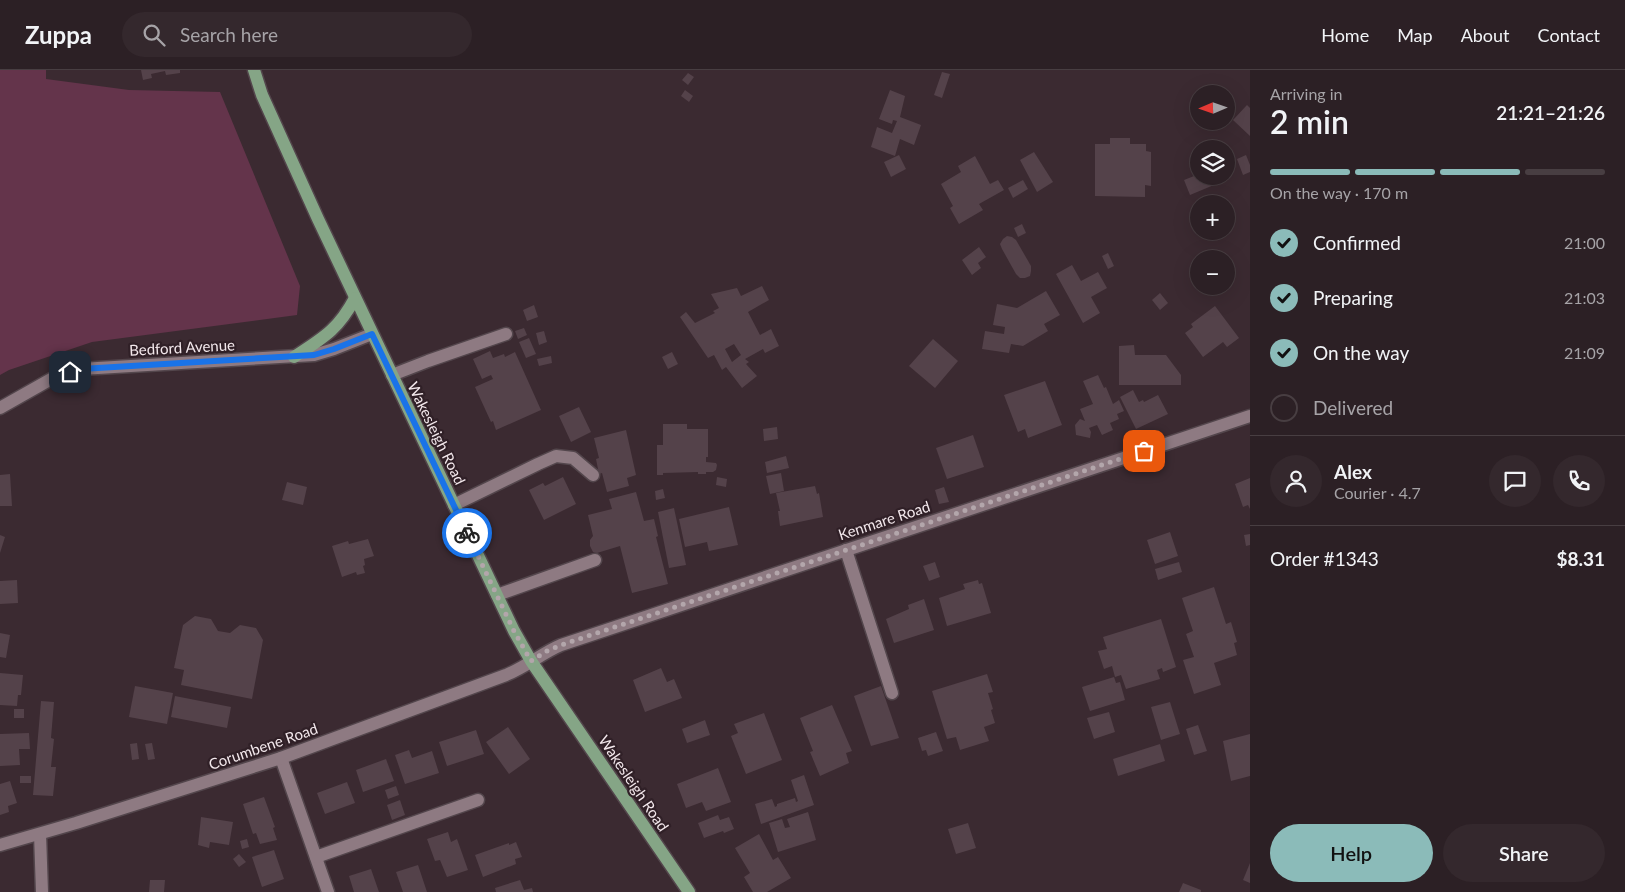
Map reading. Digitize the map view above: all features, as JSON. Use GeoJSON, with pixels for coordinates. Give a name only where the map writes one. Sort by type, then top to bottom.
{"type":"FeatureCollection","features":[{"type":"Feature","properties":{"kind":"main road","name":"Wakesleigh Road"},"geometry":{"type":"LineString","coordinates":[[254,70],[262,95],[355,298],[497,595],[531,661],[690,892]]}},
{"type":"Feature","properties":{"kind":"main road"},"geometry":{"type":"LineString","coordinates":[[294,357],[335,328],[348,312],[355,298]]}},
{"type":"Feature","properties":{"kind":"street","name":"Bedford Avenue"},"geometry":{"type":"LineString","coordinates":[[0,408],[60,374],[81,369],[314,355],[372,334]]}},
{"type":"Feature","properties":{"kind":"street"},"geometry":{"type":"LineString","coordinates":[[392,375],[428,360],[506,334]]}},
{"type":"Feature","properties":{"kind":"street","name":"Kenmare Road"},"geometry":{"type":"LineString","coordinates":[[531,661],[561,645],[1250,416]]}},
{"type":"Feature","properties":{"kind":"street"},"geometry":{"type":"LineString","coordinates":[[454,505],[556,456],[573,458],[593,475]]}},
{"type":"Feature","properties":{"kind":"street"},"geometry":{"type":"LineString","coordinates":[[846,550],[892,693]]}},
{"type":"Feature","properties":{"kind":"street"},"geometry":{"type":"LineString","coordinates":[[497,595],[595,560]]}},
{"type":"Feature","properties":{"kind":"street","name":"Corumbene Road"},"geometry":{"type":"LineString","coordinates":[[0,845],[281,758],[506,675],[518,670],[531,661]]}},
{"type":"Feature","properties":{"kind":"street"},"geometry":{"type":"LineString","coordinates":[[281,758],[328,892]]}},
{"type":"Feature","properties":{"kind":"street"},"geometry":{"type":"LineString","coordinates":[[316,857],[478,800]]}},
{"type":"Feature","properties":{"kind":"street"},"geometry":{"type":"LineString","coordinates":[[40,834],[42,892]]}},
{"type":"Feature","properties":{"kind":"shaded area"},"geometry":{"type":"Polygon","coordinates":[[[0,70],[46,70],[46,79],[129,90],[220,92],[300,286],[297,315],[92,342],[9,370],[0,375],[0,70]]]}},
{"type":"Feature","properties":{"kind":"building"},"geometry":{"type":"Polygon","coordinates":[[[141,70],[180,70],[180,73],[166,75],[165,71],[151,74],[152,78],[143,80],[141,70]]]}},
{"type":"Feature","properties":{"kind":"building"},"geometry":{"type":"Polygon","coordinates":[[[942,72],[950,74],[942,98],[934,95],[942,72]]]}},
{"type":"Feature","properties":{"kind":"building"},"geometry":{"type":"Polygon","coordinates":[[[688,73],[694,77],[688,85],[682,80],[688,73]]]}},
{"type":"Feature","properties":{"kind":"building"},"geometry":{"type":"Polygon","coordinates":[[[685,90],[693,96],[689,102],[681,96],[685,90]]]}},
{"type":"Feature","properties":{"kind":"building"},"geometry":{"type":"Polygon","coordinates":[[[890,90],[905,96],[900,117],[921,125],[914,145],[900,139],[895,156],[871,147],[877,127],[892,133],[897,121],[893,120],[892,124],[879,119],[890,90]]]}},
{"type":"Feature","properties":{"kind":"building"},"geometry":{"type":"Polygon","coordinates":[[[1247,105],[1250,108],[1250,136],[1235,122],[1235,118],[1247,105]]]}},
{"type":"Feature","properties":{"kind":"building"},"geometry":{"type":"Polygon","coordinates":[[[1110,138],[1130,138],[1130,144],[1146,144],[1146,151],[1151,152],[1151,186],[1145,185],[1145,197],[1095,196],[1095,144],[1110,144],[1110,138]]]}},
{"type":"Feature","properties":{"kind":"building"},"geometry":{"type":"Polygon","coordinates":[[[1034,152],[1053,182],[1037,192],[1020,160],[1034,152]]]}},
{"type":"Feature","properties":{"kind":"building"},"geometry":{"type":"Polygon","coordinates":[[[899,155],[906,169],[891,177],[884,162],[899,155]]]}},
{"type":"Feature","properties":{"kind":"building"},"geometry":{"type":"Polygon","coordinates":[[[1246,155],[1250,165],[1250,172],[1243,175],[1237,159],[1246,155]]]}},
{"type":"Feature","properties":{"kind":"building"},"geometry":{"type":"Polygon","coordinates":[[[975,156],[990,184],[998,180],[1004,190],[979,204],[983,210],[959,224],[950,208],[953,206],[941,184],[961,172],[958,166],[975,156]]]}},
{"type":"Feature","properties":{"kind":"building"},"geometry":{"type":"Polygon","coordinates":[[[1190,178],[1190,185],[1214,185],[1190,195],[1184,180],[1190,178]]]}},
{"type":"Feature","properties":{"kind":"building"},"geometry":{"type":"Polygon","coordinates":[[[1023,180],[1028,189],[1013,198],[1008,188],[1023,180]]]}},
{"type":"Feature","properties":{"kind":"building"},"geometry":{"type":"Polygon","coordinates":[[[1022,224],[1026,233],[1018,237],[1014,228],[1022,224]]]}},
{"type":"Feature","properties":{"kind":"building"},"geometry":{"type":"Polygon","coordinates":[[[1007,236],[1016,240],[1031,266],[1030,276],[1020,278],[1016,274],[1000,244],[1007,236]]]}},
{"type":"Feature","properties":{"kind":"building"},"geometry":{"type":"Polygon","coordinates":[[[979,247],[986,257],[978,263],[981,268],[972,275],[962,260],[979,247]]]}},
{"type":"Feature","properties":{"kind":"building"},"geometry":{"type":"Polygon","coordinates":[[[1108,253],[1114,266],[1108,269],[1102,256],[1108,253]]]}},
{"type":"Feature","properties":{"kind":"building"},"geometry":{"type":"Polygon","coordinates":[[[1072,265],[1081,281],[1098,272],[1107,288],[1091,297],[1100,313],[1083,323],[1056,274],[1072,265]]]}},
{"type":"Feature","properties":{"kind":"building"},"geometry":{"type":"Polygon","coordinates":[[[762,286],[769,300],[748,312],[760,335],[771,329],[779,346],[765,353],[763,349],[745,359],[749,362],[746,364],[757,376],[742,388],[726,367],[722,370],[714,355],[708,358],[680,317],[686,312],[695,323],[715,313],[713,311],[719,308],[711,294],[737,288],[741,296],[762,286]],[[734,344],[725,349],[732,362],[741,355],[734,344]]]}},
{"type":"Feature","properties":{"kind":"building"},"geometry":{"type":"Polygon","coordinates":[[[1046,291],[1060,315],[1044,324],[1048,331],[1023,346],[1011,344],[1009,353],[982,349],[985,331],[1004,334],[1005,327],[993,325],[997,304],[1017,308],[1046,291]]]}},
{"type":"Feature","properties":{"kind":"building"},"geometry":{"type":"Polygon","coordinates":[[[1160,293],[1168,303],[1160,310],[1152,300],[1160,293]]]}},
{"type":"Feature","properties":{"kind":"building"},"geometry":{"type":"Polygon","coordinates":[[[534,305],[538,317],[527,321],[523,310],[534,305]]]}},
{"type":"Feature","properties":{"kind":"building"},"geometry":{"type":"Polygon","coordinates":[[[1215,306],[1239,338],[1227,347],[1223,342],[1203,357],[1185,333],[1193,327],[1191,324],[1215,306]]]}},
{"type":"Feature","properties":{"kind":"building"},"geometry":{"type":"Polygon","coordinates":[[[524,328],[527,335],[518,339],[515,331],[524,328]]]}},
{"type":"Feature","properties":{"kind":"building"},"geometry":{"type":"Polygon","coordinates":[[[544,331],[547,342],[539,345],[536,333],[544,331]]]}},
{"type":"Feature","properties":{"kind":"building"},"geometry":{"type":"Polygon","coordinates":[[[529,338],[536,354],[526,358],[519,342],[529,338]]]}},
{"type":"Feature","properties":{"kind":"building"},"geometry":{"type":"Polygon","coordinates":[[[933,339],[958,361],[935,388],[909,366],[933,339]]]}},
{"type":"Feature","properties":{"kind":"building"},"geometry":{"type":"Polygon","coordinates":[[[1134,345],[1135,355],[1166,355],[1181,375],[1181,385],[1119,385],[1119,346],[1134,345]]]}},
{"type":"Feature","properties":{"kind":"building"},"geometry":{"type":"Polygon","coordinates":[[[490,351],[493,358],[504,354],[505,357],[515,352],[541,410],[496,430],[475,387],[493,379],[491,375],[482,379],[473,359],[490,351]]]}},
{"type":"Feature","properties":{"kind":"building"},"geometry":{"type":"Polygon","coordinates":[[[672,352],[678,364],[668,369],[662,357],[672,352]]]}},
{"type":"Feature","properties":{"kind":"building"},"geometry":{"type":"Polygon","coordinates":[[[551,356],[552,363],[539,366],[537,359],[551,356]]]}},
{"type":"Feature","properties":{"kind":"building"},"geometry":{"type":"Polygon","coordinates":[[[1098,375],[1104,388],[1106,387],[1113,404],[1119,400],[1124,411],[1117,414],[1119,419],[1110,423],[1113,430],[1102,435],[1097,425],[1089,428],[1091,432],[1090,438],[1076,435],[1075,425],[1080,419],[1085,421],[1080,409],[1093,404],[1083,381],[1098,375]]]}},
{"type":"Feature","properties":{"kind":"building"},"geometry":{"type":"Polygon","coordinates":[[[1045,381],[1062,425],[1028,438],[1025,429],[1018,432],[1004,395],[1045,381]]]}},
{"type":"Feature","properties":{"kind":"building"},"geometry":{"type":"Polygon","coordinates":[[[1133,390],[1139,402],[1143,400],[1144,402],[1158,395],[1168,414],[1136,429],[1120,397],[1133,390]]]}},
{"type":"Feature","properties":{"kind":"building"},"geometry":{"type":"Polygon","coordinates":[[[579,407],[591,432],[571,442],[559,416],[579,407]]]}},
{"type":"Feature","properties":{"kind":"building"},"geometry":{"type":"Polygon","coordinates":[[[663,424],[687,424],[687,429],[708,429],[708,457],[706,457],[706,462],[716,463],[716,470],[706,472],[706,474],[698,474],[698,472],[663,473],[663,475],[657,475],[657,445],[663,445],[663,424]]]}},
{"type":"Feature","properties":{"kind":"building"},"geometry":{"type":"Polygon","coordinates":[[[777,427],[778,439],[764,441],[763,429],[777,427]]]}},
{"type":"Feature","properties":{"kind":"building"},"geometry":{"type":"Polygon","coordinates":[[[626,430],[636,475],[627,478],[629,486],[607,492],[602,473],[599,474],[596,459],[599,458],[594,438],[626,430]]]}},
{"type":"Feature","properties":{"kind":"building"},"geometry":{"type":"Polygon","coordinates":[[[973,435],[984,467],[947,479],[936,448],[973,435]]]}},
{"type":"Feature","properties":{"kind":"building"},"geometry":{"type":"Polygon","coordinates":[[[786,456],[789,468],[767,473],[765,462],[786,456]]]}},
{"type":"Feature","properties":{"kind":"building"},"geometry":{"type":"Polygon","coordinates":[[[781,473],[784,491],[770,494],[766,476],[781,473]]]}},
{"type":"Feature","properties":{"kind":"building"},"geometry":{"type":"Polygon","coordinates":[[[10,474],[12,506],[0,506],[0,475],[10,474]]]}},
{"type":"Feature","properties":{"kind":"building"},"geometry":{"type":"Polygon","coordinates":[[[563,477],[576,504],[544,520],[529,490],[543,483],[545,486],[563,477]]]}},
{"type":"Feature","properties":{"kind":"building"},"geometry":{"type":"Polygon","coordinates":[[[717,477],[727,479],[726,487],[716,485],[717,477]]]}},
{"type":"Feature","properties":{"kind":"building"},"geometry":{"type":"Polygon","coordinates":[[[1250,478],[1250,509],[1248,505],[1243,507],[1235,484],[1250,478]]]}},
{"type":"Feature","properties":{"kind":"building"},"geometry":{"type":"Polygon","coordinates":[[[287,482],[307,487],[303,505],[282,500],[287,482]]]}},
{"type":"Feature","properties":{"kind":"building"},"geometry":{"type":"Polygon","coordinates":[[[815,486],[817,494],[819,493],[823,517],[780,526],[778,511],[780,511],[776,493],[815,486]]]}},
{"type":"Feature","properties":{"kind":"building"},"geometry":{"type":"Polygon","coordinates":[[[944,487],[949,502],[939,504],[935,490],[944,487]]]}},
{"type":"Feature","properties":{"kind":"building"},"geometry":{"type":"Polygon","coordinates":[[[663,489],[665,498],[656,500],[655,491],[663,489]]]}},
{"type":"Feature","properties":{"kind":"building"},"geometry":{"type":"Polygon","coordinates":[[[636,492],[644,521],[654,519],[658,536],[656,537],[668,584],[632,593],[620,546],[597,553],[593,552],[590,546],[590,540],[593,536],[588,515],[612,509],[609,499],[636,492]]]}},
{"type":"Feature","properties":{"kind":"building"},"geometry":{"type":"Polygon","coordinates":[[[729,507],[738,545],[709,551],[707,542],[685,547],[679,519],[729,507]]]}},
{"type":"Feature","properties":{"kind":"building"},"geometry":{"type":"Polygon","coordinates":[[[674,508],[686,565],[669,568],[658,512],[674,508]]]}},
{"type":"Feature","properties":{"kind":"building"},"geometry":{"type":"Polygon","coordinates":[[[1170,532],[1178,556],[1155,564],[1147,540],[1170,532]]]}},
{"type":"Feature","properties":{"kind":"building"},"geometry":{"type":"Polygon","coordinates":[[[1250,534],[1250,545],[1246,546],[1244,535],[1250,534]]]}},
{"type":"Feature","properties":{"kind":"building"},"geometry":{"type":"Polygon","coordinates":[[[0,535],[5,537],[0,553],[0,535]]]}},
{"type":"Feature","properties":{"kind":"building"},"geometry":{"type":"Polygon","coordinates":[[[368,539],[374,556],[364,559],[365,573],[357,575],[356,572],[342,577],[332,546],[348,541],[349,544],[368,539]]]}},
{"type":"Feature","properties":{"kind":"building"},"geometry":{"type":"Polygon","coordinates":[[[935,562],[940,577],[929,581],[923,566],[935,562]]]}},
{"type":"Feature","properties":{"kind":"building"},"geometry":{"type":"Polygon","coordinates":[[[1179,562],[1182,572],[1158,580],[1155,569],[1179,562]]]}},
{"type":"Feature","properties":{"kind":"building"},"geometry":{"type":"Polygon","coordinates":[[[17,580],[18,603],[0,604],[0,581],[17,580]]]}},
{"type":"Feature","properties":{"kind":"building"},"geometry":{"type":"Polygon","coordinates":[[[978,580],[979,584],[982,583],[991,613],[947,626],[939,598],[965,589],[963,584],[978,580]]]}},
{"type":"Feature","properties":{"kind":"building"},"geometry":{"type":"Polygon","coordinates":[[[1214,587],[1226,624],[1231,622],[1237,642],[1234,643],[1237,655],[1214,663],[1221,685],[1194,694],[1183,660],[1194,657],[1186,634],[1193,631],[1182,598],[1214,587]]]}},
{"type":"Feature","properties":{"kind":"building"},"geometry":{"type":"Polygon","coordinates":[[[924,599],[934,630],[894,643],[886,619],[909,609],[908,605],[924,599]]]}},
{"type":"Feature","properties":{"kind":"building"},"geometry":{"type":"Polygon","coordinates":[[[195,616],[211,619],[218,631],[230,633],[240,625],[256,628],[263,640],[252,699],[181,685],[184,670],[174,668],[183,625],[195,616]]]}},
{"type":"Feature","properties":{"kind":"building"},"geometry":{"type":"Polygon","coordinates":[[[1161,619],[1176,667],[1163,672],[1162,668],[1157,670],[1160,679],[1126,689],[1121,675],[1115,677],[1112,666],[1104,669],[1098,651],[1107,649],[1103,637],[1161,619]]]}},
{"type":"Feature","properties":{"kind":"building"},"geometry":{"type":"Polygon","coordinates":[[[0,633],[10,635],[6,658],[0,657],[0,633]]]}},
{"type":"Feature","properties":{"kind":"building"},"geometry":{"type":"Polygon","coordinates":[[[661,668],[667,682],[674,679],[682,698],[645,712],[633,680],[661,668]]]}},
{"type":"Feature","properties":{"kind":"building"},"geometry":{"type":"Polygon","coordinates":[[[0,673],[23,675],[21,695],[18,695],[17,706],[0,705],[0,673]]]}},
{"type":"Feature","properties":{"kind":"building"},"geometry":{"type":"Polygon","coordinates":[[[987,674],[993,692],[988,693],[995,723],[984,727],[989,741],[960,750],[956,737],[947,739],[932,691],[987,674]]]}},
{"type":"Feature","properties":{"kind":"building"},"geometry":{"type":"Polygon","coordinates":[[[1114,677],[1116,683],[1120,682],[1125,700],[1090,711],[1082,687],[1114,677]]]}},
{"type":"Feature","properties":{"kind":"building"},"geometry":{"type":"Polygon","coordinates":[[[135,686],[173,693],[167,724],[129,717],[135,686]]]}},
{"type":"Feature","properties":{"kind":"building"},"geometry":{"type":"Polygon","coordinates":[[[881,686],[899,738],[871,746],[854,696],[881,686]]]}},
{"type":"Feature","properties":{"kind":"building"},"geometry":{"type":"Polygon","coordinates":[[[175,696],[231,707],[227,728],[171,717],[175,696]]]}},
{"type":"Feature","properties":{"kind":"building"},"geometry":{"type":"Polygon","coordinates":[[[41,701],[54,702],[51,738],[54,739],[51,767],[56,767],[53,796],[33,795],[41,701]]]}},
{"type":"Feature","properties":{"kind":"building"},"geometry":{"type":"Polygon","coordinates":[[[1170,702],[1180,734],[1161,740],[1151,707],[1170,702]]]}},
{"type":"Feature","properties":{"kind":"building"},"geometry":{"type":"Polygon","coordinates":[[[832,705],[852,751],[846,753],[849,763],[820,776],[810,752],[813,751],[800,718],[832,705]]]}},
{"type":"Feature","properties":{"kind":"building"},"geometry":{"type":"Polygon","coordinates":[[[14,709],[24,709],[24,718],[14,718],[14,709]]]}},
{"type":"Feature","properties":{"kind":"building"},"geometry":{"type":"Polygon","coordinates":[[[1109,712],[1115,732],[1094,739],[1087,718],[1109,712]]]}},
{"type":"Feature","properties":{"kind":"building"},"geometry":{"type":"Polygon","coordinates":[[[764,713],[782,760],[746,774],[731,736],[738,733],[734,724],[764,713]]]}},
{"type":"Feature","properties":{"kind":"building"},"geometry":{"type":"Polygon","coordinates":[[[705,720],[710,735],[687,743],[682,729],[705,720]]]}},
{"type":"Feature","properties":{"kind":"building"},"geometry":{"type":"Polygon","coordinates":[[[1198,725],[1207,751],[1194,755],[1186,729],[1198,725]]]}},
{"type":"Feature","properties":{"kind":"building"},"geometry":{"type":"Polygon","coordinates":[[[508,727],[530,759],[509,774],[486,742],[508,727]]]}},
{"type":"Feature","properties":{"kind":"building"},"geometry":{"type":"Polygon","coordinates":[[[476,730],[484,754],[447,766],[439,742],[476,730]]]}},
{"type":"Feature","properties":{"kind":"building"},"geometry":{"type":"Polygon","coordinates":[[[936,732],[943,751],[928,756],[926,750],[922,751],[918,738],[936,732]]]}},
{"type":"Feature","properties":{"kind":"building"},"geometry":{"type":"Polygon","coordinates":[[[29,733],[30,749],[19,749],[20,765],[0,766],[0,734],[29,733]]]}},
{"type":"Feature","properties":{"kind":"building"},"geometry":{"type":"Polygon","coordinates":[[[1250,734],[1250,776],[1231,781],[1223,741],[1250,734]]]}},
{"type":"Feature","properties":{"kind":"building"},"geometry":{"type":"Polygon","coordinates":[[[137,743],[139,759],[132,760],[130,744],[137,743]]]}},
{"type":"Feature","properties":{"kind":"building"},"geometry":{"type":"Polygon","coordinates":[[[152,743],[155,759],[148,760],[145,744],[152,743]]]}},
{"type":"Feature","properties":{"kind":"building"},"geometry":{"type":"Polygon","coordinates":[[[1160,744],[1165,761],[1118,776],[1113,759],[1160,744]]]}},
{"type":"Feature","properties":{"kind":"building"},"geometry":{"type":"Polygon","coordinates":[[[409,750],[412,758],[432,751],[439,773],[405,784],[395,755],[409,750]]]}},
{"type":"Feature","properties":{"kind":"building"},"geometry":{"type":"Polygon","coordinates":[[[386,759],[394,781],[363,792],[356,770],[386,759]]]}},
{"type":"Feature","properties":{"kind":"building"},"geometry":{"type":"Polygon","coordinates":[[[718,768],[731,802],[706,811],[702,802],[686,808],[677,784],[718,768]]]}},
{"type":"Feature","properties":{"kind":"building"},"geometry":{"type":"Polygon","coordinates":[[[804,775],[814,805],[761,824],[755,804],[772,799],[775,807],[777,804],[795,798],[796,802],[798,801],[791,780],[804,775]]]}},
{"type":"Feature","properties":{"kind":"building"},"geometry":{"type":"Polygon","coordinates":[[[20,776],[31,776],[31,783],[20,783],[20,776]]]}},
{"type":"Feature","properties":{"kind":"building"},"geometry":{"type":"Polygon","coordinates":[[[10,781],[17,803],[8,806],[9,812],[0,815],[0,784],[10,781]]]}},
{"type":"Feature","properties":{"kind":"building"},"geometry":{"type":"Polygon","coordinates":[[[347,782],[355,803],[325,814],[317,793],[347,782]]]}},
{"type":"Feature","properties":{"kind":"building"},"geometry":{"type":"Polygon","coordinates":[[[396,786],[399,795],[388,799],[385,790],[396,786]]]}},
{"type":"Feature","properties":{"kind":"building"},"geometry":{"type":"Polygon","coordinates":[[[264,797],[275,827],[273,828],[277,840],[260,844],[256,833],[253,834],[243,804],[264,797]]]}},
{"type":"Feature","properties":{"kind":"building"},"geometry":{"type":"Polygon","coordinates":[[[400,800],[405,815],[392,820],[387,805],[400,800]]]}},
{"type":"Feature","properties":{"kind":"building"},"geometry":{"type":"Polygon","coordinates":[[[808,812],[816,840],[778,852],[769,823],[782,819],[785,828],[790,827],[787,819],[808,812]]]}},
{"type":"Feature","properties":{"kind":"building"},"geometry":{"type":"Polygon","coordinates":[[[718,815],[720,820],[729,817],[734,829],[704,838],[698,823],[718,815]]]}},
{"type":"Feature","properties":{"kind":"building"},"geometry":{"type":"Polygon","coordinates":[[[201,817],[233,822],[229,845],[210,842],[209,848],[198,845],[201,817]]]}},
{"type":"Feature","properties":{"kind":"building"},"geometry":{"type":"Polygon","coordinates":[[[968,823],[976,848],[956,854],[948,829],[968,823]]]}},
{"type":"Feature","properties":{"kind":"building"},"geometry":{"type":"Polygon","coordinates":[[[448,832],[451,842],[457,839],[468,870],[447,877],[440,860],[435,861],[427,839],[448,832]]]}},
{"type":"Feature","properties":{"kind":"building"},"geometry":{"type":"Polygon","coordinates":[[[759,834],[773,860],[778,857],[791,878],[767,892],[753,892],[744,877],[750,873],[735,848],[759,834]]]}},
{"type":"Feature","properties":{"kind":"building"},"geometry":{"type":"Polygon","coordinates":[[[247,839],[249,847],[242,849],[240,841],[247,839]]]}},
{"type":"Feature","properties":{"kind":"building"},"geometry":{"type":"Polygon","coordinates":[[[516,842],[522,857],[515,859],[516,864],[483,877],[475,855],[516,842]]]}},
{"type":"Feature","properties":{"kind":"building"},"geometry":{"type":"Polygon","coordinates":[[[274,850],[284,879],[262,887],[252,857],[274,850]]]}},
{"type":"Feature","properties":{"kind":"building"},"geometry":{"type":"Polygon","coordinates":[[[239,854],[246,862],[239,867],[233,859],[239,854]]]}},
{"type":"Feature","properties":{"kind":"building"},"geometry":{"type":"Polygon","coordinates":[[[1250,863],[1250,883],[1243,880],[1250,863]]]}},
{"type":"Feature","properties":{"kind":"building"},"geometry":{"type":"Polygon","coordinates":[[[418,865],[427,892],[403,892],[396,872],[418,865]]]}},
{"type":"Feature","properties":{"kind":"building"},"geometry":{"type":"Polygon","coordinates":[[[371,869],[379,892],[354,892],[349,876],[371,869]]]}},
{"type":"Feature","properties":{"kind":"building"},"geometry":{"type":"Polygon","coordinates":[[[150,880],[165,880],[164,892],[149,892],[150,880]]]}},
{"type":"Feature","properties":{"kind":"building"},"geometry":{"type":"Polygon","coordinates":[[[520,880],[524,890],[532,888],[533,892],[496,892],[495,888],[520,880]]]}},
{"type":"Feature","properties":{"kind":"building"},"geometry":{"type":"Polygon","coordinates":[[[1183,883],[1201,890],[1201,892],[1179,892],[1183,883]]]}},
{"type":"Feature","properties":{"kind":"way so far"},"geometry":{"type":"LineString","coordinates":[[467,533],[514,631],[531,661],[561,645],[1144,451]]}},
{"type":"Feature","properties":{"kind":"route"},"geometry":{"type":"LineString","coordinates":[[70,372],[81,369],[314,355],[372,334],[467,533]]}}]}
